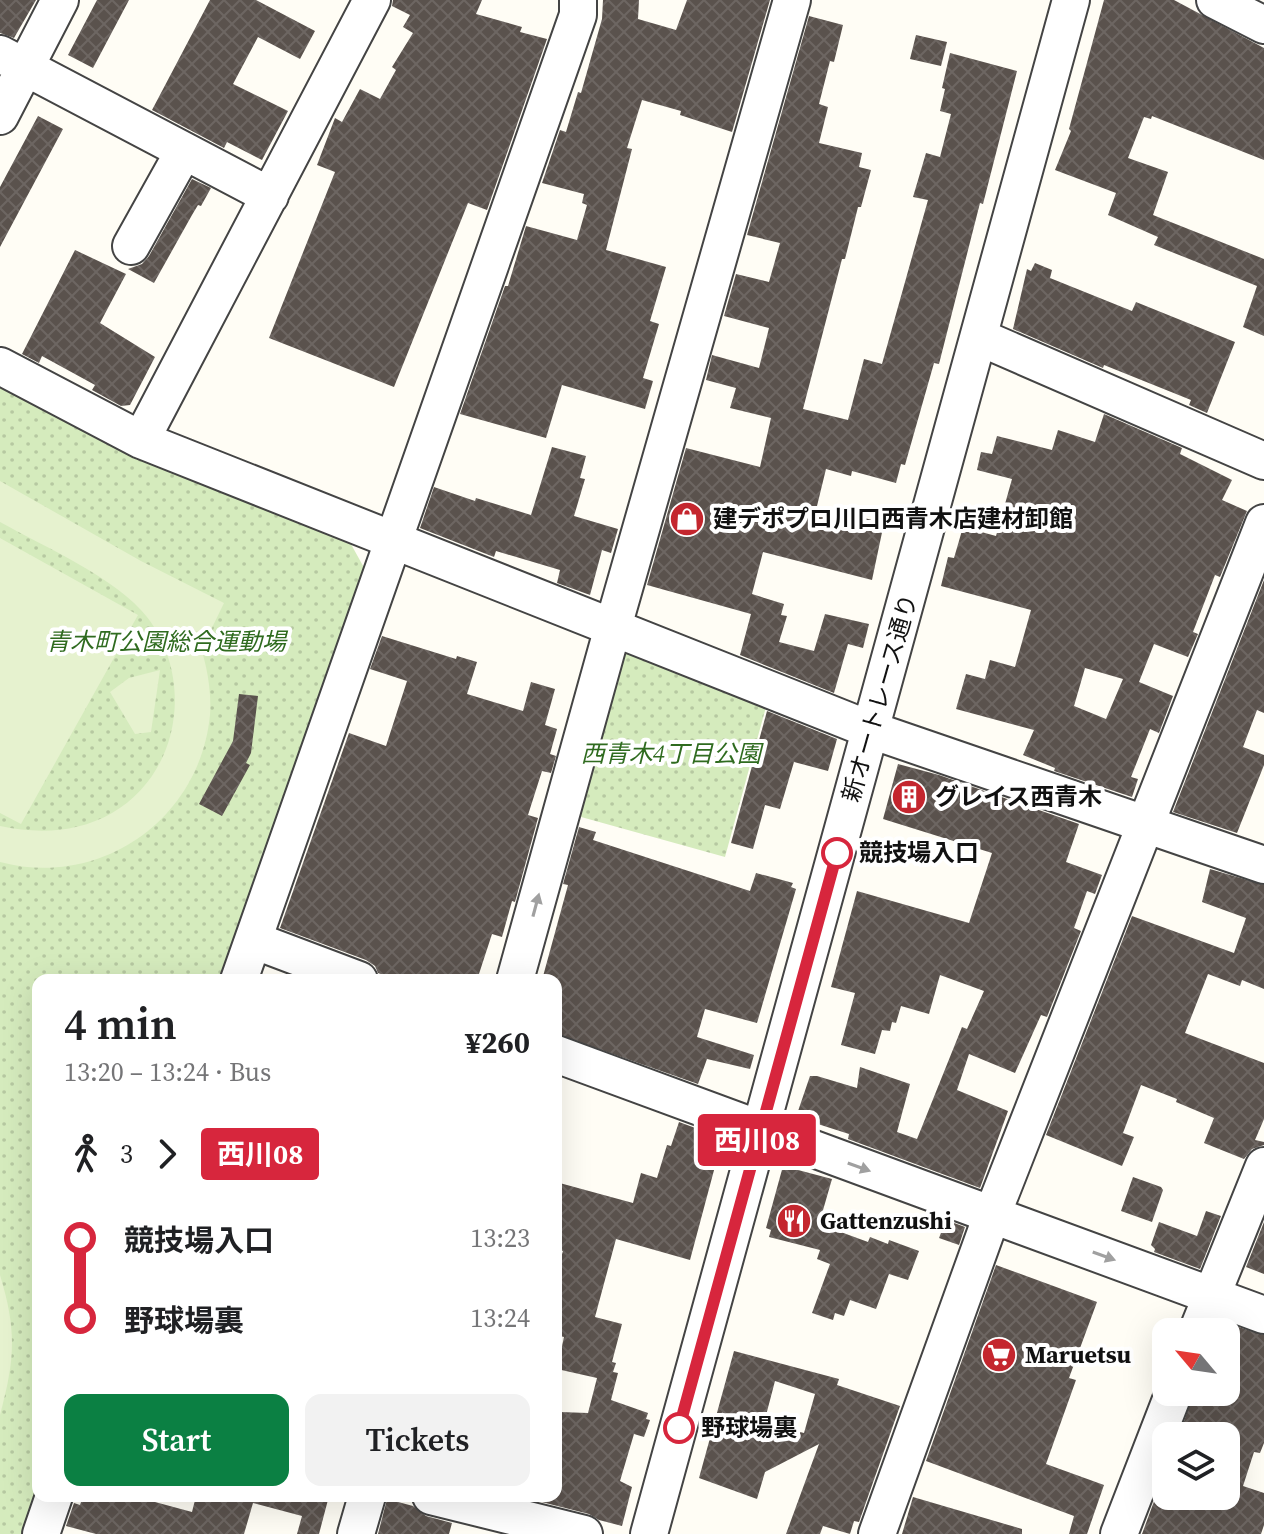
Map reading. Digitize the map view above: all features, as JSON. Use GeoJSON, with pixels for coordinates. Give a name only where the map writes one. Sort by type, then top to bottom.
{"type":"FeatureCollection","features":[{"type":"Feature","properties":{"kind":"street"},"geometry":{"type":"LineString","coordinates":[[0,116],[13,60],[60,0]]}},
{"type":"Feature","properties":{"kind":"street"},"geometry":{"type":"LineString","coordinates":[[141,440],[372,0]]}},
{"type":"Feature","properties":{"kind":"street"},"geometry":{"type":"LineString","coordinates":[[241,974],[578,15],[578,0]]}},
{"type":"Feature","properties":{"kind":"street"},"geometry":{"type":"LineString","coordinates":[[517,974],[792,0]]}},
{"type":"Feature","properties":{"kind":"street","name":"新オートレース通り"},"geometry":{"type":"LineString","coordinates":[[649,1534],[1071,0]]}},
{"type":"Feature","properties":{"kind":"street"},"geometry":{"type":"LineString","coordinates":[[1215,0],[1264,25]]}},
{"type":"Feature","properties":{"kind":"street"},"geometry":{"type":"LineString","coordinates":[[13,60],[270,196]]}},
{"type":"Feature","properties":{"kind":"street"},"geometry":{"type":"LineString","coordinates":[[131,246],[184,151]]}},
{"type":"Feature","properties":{"kind":"street"},"geometry":{"type":"LineString","coordinates":[[979,337],[1264,461]]}},
{"type":"Feature","properties":{"kind":"street"},"geometry":{"type":"LineString","coordinates":[[0,366],[141,440],[871,730],[1264,865]]}},
{"type":"Feature","properties":{"kind":"street"},"geometry":{"type":"LineString","coordinates":[[877,1534],[992,1215],[1264,523]]}},
{"type":"Feature","properties":{"kind":"street"},"geometry":{"type":"LineString","coordinates":[[253,940],[343,974]]}},
{"type":"Feature","properties":{"kind":"street"},"geometry":{"type":"LineString","coordinates":[[562,1056],[1264,1315]]}},
{"type":"Feature","properties":{"kind":"street"},"geometry":{"type":"LineString","coordinates":[[1202,1318],[1264,1166]]}},
{"type":"Feature","properties":{"kind":"street"},"geometry":{"type":"LineString","coordinates":[[1119,1534],[1169,1406]]}},
{"type":"Feature","properties":{"kind":"street"},"geometry":{"type":"LineString","coordinates":[[41,1534],[52,1502]]}},
{"type":"Feature","properties":{"kind":"street"},"geometry":{"type":"LineString","coordinates":[[356,1534],[365,1502]]}},
{"type":"Feature","properties":{"kind":"street"},"geometry":{"type":"LineString","coordinates":[[455,1502],[584,1534]]}},
{"type":"Feature","properties":{"kind":"green space","name":"青木町公園総合運動場"},"geometry":{"type":"Polygon","coordinates":[[[0,379],[347,537],[367,573],[223,974],[32,974],[33,1502],[22,1534],[0,1534],[0,379]]]}},
{"type":"Feature","properties":{"kind":"green space"},"geometry":{"type":"Polygon","coordinates":[[[0,481],[141,561],[224,603],[208,636],[196,631],[207,672],[210,715],[202,752],[187,786],[166,814],[139,838],[108,855],[74,865],[38,868],[0,862],[0,826],[43,831],[85,825],[112,813],[135,796],[153,774],[166,749],[173,723],[175,695],[171,668],[162,641],[134,603],[79,564],[0,522],[0,481]]]}},
{"type":"Feature","properties":{"kind":"green space"},"geometry":{"type":"Polygon","coordinates":[[[0,538],[138,615],[21,824],[0,813],[0,538]]]}},
{"type":"Feature","properties":{"kind":"green space","name":"西青木4丁目公園"},"geometry":{"type":"Polygon","coordinates":[[[626,649],[766,707],[725,857],[574,815],[614,655],[626,649]]]}},
{"type":"Feature","properties":{"kind":"green space"},"geometry":{"type":"Polygon","coordinates":[[[160,670],[151,732],[135,734],[110,692],[129,678],[160,670]]]}},
{"type":"Feature","properties":{"kind":"green space"},"geometry":{"type":"Polygon","coordinates":[[[0,1275],[9,1313],[12,1345],[9,1377],[0,1415],[0,1275]]]}},
{"type":"Feature","properties":{"kind":"building"},"geometry":{"type":"Polygon","coordinates":[[[0,0],[36,0],[14,38],[0,33],[0,0]]]}},
{"type":"Feature","properties":{"kind":"building"},"geometry":{"type":"Polygon","coordinates":[[[97,0],[129,0],[93,68],[68,55],[97,0]]]}},
{"type":"Feature","properties":{"kind":"building"},"geometry":{"type":"Polygon","coordinates":[[[210,0],[256,0],[315,31],[300,59],[258,37],[233,84],[288,111],[262,160],[227,142],[224,148],[152,110],[210,0]]]}},
{"type":"Feature","properties":{"kind":"building"},"geometry":{"type":"Polygon","coordinates":[[[393,0],[482,0],[476,14],[522,27],[520,32],[547,39],[487,210],[468,203],[394,387],[269,338],[335,172],[317,165],[335,118],[342,122],[360,89],[380,99],[396,70],[392,67],[413,33],[403,27],[410,15],[392,6],[393,0]]]}},
{"type":"Feature","properties":{"kind":"building"},"geometry":{"type":"Polygon","coordinates":[[[603,0],[639,0],[638,19],[676,30],[687,0],[770,0],[732,132],[680,115],[681,111],[642,100],[627,148],[632,149],[606,250],[666,267],[650,321],[659,324],[643,378],[653,381],[645,409],[562,385],[546,438],[460,414],[505,286],[508,286],[526,226],[577,240],[587,205],[582,203],[584,194],[542,183],[560,130],[566,132],[578,92],[581,93],[602,19],[603,0]]]}},
{"type":"Feature","properties":{"kind":"building"},"geometry":{"type":"Polygon","coordinates":[[[1104,0],[1174,0],[1264,48],[1264,160],[1152,116],[1151,119],[1144,117],[1128,158],[1168,172],[1153,215],[1264,259],[1264,336],[1243,327],[1257,286],[1154,245],[1158,237],[1108,215],[1116,193],[1055,170],[1071,131],[1069,129],[1104,0]]]}},
{"type":"Feature","properties":{"kind":"building"},"geometry":{"type":"Polygon","coordinates":[[[809,16],[843,25],[819,104],[828,107],[819,143],[862,153],[859,167],[871,170],[845,259],[842,259],[803,409],[848,420],[864,359],[882,364],[928,200],[913,197],[926,153],[940,157],[951,114],[940,111],[950,53],[1017,71],[939,364],[934,363],[905,465],[901,464],[896,483],[852,471],[851,476],[826,469],[817,506],[884,523],[872,580],[763,552],[752,594],[784,604],[781,615],[787,616],[779,642],[814,651],[825,614],[869,624],[863,648],[848,644],[834,693],[740,655],[751,614],[647,585],[686,448],[760,467],[771,418],[730,408],[736,388],[706,380],[712,355],[759,368],[769,328],[724,316],[736,274],[769,282],[780,243],[747,235],[809,16]]]}},
{"type":"Feature","properties":{"kind":"building"},"geometry":{"type":"Polygon","coordinates":[[[916,35],[947,42],[941,66],[910,59],[916,35]]]}},
{"type":"Feature","properties":{"kind":"building"},"geometry":{"type":"Polygon","coordinates":[[[38,116],[63,129],[0,247],[0,187],[38,116]]]}},
{"type":"Feature","properties":{"kind":"building"},"geometry":{"type":"Polygon","coordinates":[[[192,179],[211,188],[192,215],[154,283],[128,269],[142,264],[149,256],[192,179]]]}},
{"type":"Feature","properties":{"kind":"building"},"geometry":{"type":"Polygon","coordinates":[[[75,250],[126,274],[100,323],[155,357],[130,405],[121,406],[92,390],[95,385],[42,356],[39,363],[22,354],[75,250]]]}},
{"type":"Feature","properties":{"kind":"building"},"geometry":{"type":"Polygon","coordinates":[[[1035,263],[1052,270],[1050,278],[1132,311],[1136,302],[1235,342],[1207,413],[1189,405],[1191,400],[1104,365],[1103,368],[1013,329],[1027,269],[1031,271],[1035,263]]]}},
{"type":"Feature","properties":{"kind":"building"},"geometry":{"type":"Polygon","coordinates":[[[1104,414],[1182,448],[1180,454],[1232,480],[1222,500],[1247,511],[1220,577],[1215,575],[1193,632],[1198,634],[1188,657],[1154,644],[1139,682],[1173,696],[1159,733],[1150,729],[1131,777],[1138,779],[1132,797],[1054,771],[1055,768],[1023,755],[1034,730],[956,709],[966,674],[985,679],[990,660],[1015,667],[1031,610],[941,586],[948,557],[954,558],[963,527],[996,536],[1012,479],[977,470],[981,452],[992,454],[997,436],[1052,450],[1058,430],[1095,442],[1104,414]],[[1085,668],[1074,706],[1106,719],[1123,679],[1085,668]]]}},
{"type":"Feature","properties":{"kind":"building"},"geometry":{"type":"Polygon","coordinates":[[[552,447],[586,456],[580,478],[585,479],[574,516],[618,529],[611,553],[602,550],[590,595],[557,583],[560,570],[496,551],[494,557],[420,528],[434,487],[531,515],[552,447]]]}},
{"type":"Feature","properties":{"kind":"building"},"geometry":{"type":"Polygon","coordinates":[[[1264,580],[1264,713],[1257,710],[1243,747],[1264,755],[1264,765],[1237,833],[1173,812],[1264,580]]]}},
{"type":"Feature","properties":{"kind":"building"},"geometry":{"type":"Polygon","coordinates":[[[382,636],[456,659],[457,656],[477,662],[467,694],[523,711],[531,682],[555,689],[545,725],[557,729],[550,754],[556,756],[551,773],[542,771],[528,815],[538,818],[515,902],[512,901],[502,937],[492,934],[479,974],[381,974],[366,960],[280,928],[349,733],[386,746],[407,681],[370,669],[382,636]]]}},
{"type":"Feature","properties":{"kind":"building"},"geometry":{"type":"Polygon","coordinates":[[[239,694],[258,696],[251,753],[246,763],[250,765],[222,816],[199,804],[233,741],[239,694]]]}},
{"type":"Feature","properties":{"kind":"building"},"geometry":{"type":"Polygon","coordinates":[[[767,711],[837,739],[828,771],[794,762],[780,809],[765,805],[753,849],[731,843],[767,711]]]}},
{"type":"Feature","properties":{"kind":"building"},"geometry":{"type":"Polygon","coordinates":[[[898,764],[939,775],[1079,824],[1066,862],[1102,875],[1095,894],[1087,891],[1074,928],[1081,931],[1047,1017],[1041,1015],[1015,1073],[969,1054],[957,1090],[1008,1111],[980,1188],[848,1139],[849,1134],[796,1117],[810,1076],[857,1088],[860,1067],[910,1084],[897,1132],[917,1139],[962,1027],[967,1029],[984,991],[940,975],[929,1014],[901,1006],[890,1031],[882,1030],[875,1054],[841,1045],[855,993],[831,987],[857,891],[969,923],[992,853],[883,819],[898,764]]]}},
{"type":"Feature","properties":{"kind":"building"},"geometry":{"type":"Polygon","coordinates":[[[579,827],[596,832],[593,840],[750,891],[756,873],[793,883],[791,887],[796,889],[757,1023],[705,1009],[697,1037],[754,1055],[750,1069],[707,1059],[698,1084],[562,1036],[562,974],[544,974],[568,885],[563,884],[579,827]]]}},
{"type":"Feature","properties":{"kind":"building"},"geometry":{"type":"Polygon","coordinates":[[[1210,869],[1264,885],[1264,989],[1242,980],[1240,986],[1208,974],[1185,1033],[1264,1063],[1264,1119],[1255,1140],[1264,1142],[1264,1145],[1252,1149],[1244,1159],[1204,1143],[1214,1118],[1141,1085],[1123,1133],[1134,1137],[1122,1166],[1046,1135],[1132,916],[1234,953],[1246,918],[1202,902],[1210,869]]]}},
{"type":"Feature","properties":{"kind":"building"},"geometry":{"type":"Polygon","coordinates":[[[679,1122],[720,1137],[690,1260],[616,1239],[595,1317],[622,1324],[612,1362],[616,1363],[613,1372],[618,1373],[611,1400],[648,1413],[646,1419],[650,1420],[644,1437],[634,1434],[620,1481],[632,1487],[622,1526],[542,1502],[562,1502],[562,1412],[588,1413],[597,1378],[562,1370],[562,1184],[633,1203],[641,1173],[657,1178],[667,1145],[671,1146],[679,1122]]]}},
{"type":"Feature","properties":{"kind":"building"},"geometry":{"type":"Polygon","coordinates":[[[783,1166],[832,1179],[819,1224],[868,1242],[870,1237],[888,1244],[889,1240],[919,1251],[908,1280],[889,1274],[876,1309],[850,1300],[844,1316],[835,1313],[833,1320],[812,1313],[830,1264],[817,1259],[820,1250],[769,1237],[771,1230],[766,1228],[783,1166]]]}},
{"type":"Feature","properties":{"kind":"building"},"geometry":{"type":"Polygon","coordinates":[[[1133,1177],[1163,1190],[1152,1222],[1121,1211],[1133,1177]]]}},
{"type":"Feature","properties":{"kind":"building"},"geometry":{"type":"Polygon","coordinates":[[[1206,1211],[1221,1216],[1200,1269],[1154,1252],[1151,1245],[1159,1222],[1197,1236],[1206,1211]]]}},
{"type":"Feature","properties":{"kind":"building"},"geometry":{"type":"Polygon","coordinates":[[[946,1220],[965,1227],[959,1245],[939,1238],[946,1220]]]}},
{"type":"Feature","properties":{"kind":"building"},"geometry":{"type":"Polygon","coordinates":[[[1264,1222],[1264,1274],[1246,1267],[1264,1222]]]}},
{"type":"Feature","properties":{"kind":"building"},"geometry":{"type":"Polygon","coordinates":[[[996,1265],[1097,1302],[1069,1378],[1076,1380],[1046,1464],[1104,1485],[1087,1534],[1069,1534],[1074,1516],[926,1461],[996,1265]]]}},
{"type":"Feature","properties":{"kind":"building"},"geometry":{"type":"Polygon","coordinates":[[[1240,1327],[1264,1335],[1264,1443],[1260,1453],[1254,1452],[1243,1486],[1264,1493],[1261,1534],[1142,1534],[1152,1507],[1152,1510],[1240,1510],[1240,1422],[1184,1422],[1189,1406],[1240,1406],[1240,1327]]]}},
{"type":"Feature","properties":{"kind":"building"},"geometry":{"type":"Polygon","coordinates":[[[734,1351],[839,1379],[837,1385],[900,1406],[859,1522],[854,1521],[850,1534],[823,1526],[820,1534],[786,1534],[819,1444],[765,1472],[757,1499],[699,1478],[734,1351]],[[775,1381],[764,1423],[804,1433],[815,1394],[775,1381]]]}},
{"type":"Feature","properties":{"kind":"building"},"geometry":{"type":"Polygon","coordinates":[[[913,1497],[1022,1529],[1022,1534],[902,1534],[913,1497]]]}},
{"type":"Feature","properties":{"kind":"building"},"geometry":{"type":"Polygon","coordinates":[[[81,1502],[155,1502],[192,1512],[194,1502],[327,1502],[319,1534],[297,1534],[302,1516],[253,1503],[244,1534],[96,1534],[66,1526],[74,1503],[80,1505],[81,1502]]]}},
{"type":"Feature","properties":{"kind":"building"},"geometry":{"type":"Polygon","coordinates":[[[386,1502],[413,1506],[426,1516],[452,1523],[449,1534],[378,1534],[386,1502]]]}},
{"type":"Feature","properties":{"kind":"bus line","name":"西川08"},"geometry":{"type":"LineString","coordinates":[[679,1428],[837,853]]}},
{"type":"Feature","properties":{"kind":"place","name":"建デポプロ川口西青木店建材卸館"},"geometry":{"type":"Point","coordinates":[687,519]}},
{"type":"Feature","properties":{"kind":"place","name":"グレイス西青木"},"geometry":{"type":"Point","coordinates":[909,797]}},
{"type":"Feature","properties":{"kind":"place","name":"競技場入口"},"geometry":{"type":"Point","coordinates":[837,853]}},
{"type":"Feature","properties":{"kind":"place","name":"Gattenzushi"},"geometry":{"type":"Point","coordinates":[794,1221]}},
{"type":"Feature","properties":{"kind":"place","name":"Maruetsu"},"geometry":{"type":"Point","coordinates":[999,1355]}},
{"type":"Feature","properties":{"kind":"place","name":"野球場裏"},"geometry":{"type":"Point","coordinates":[679,1428]}}]}
